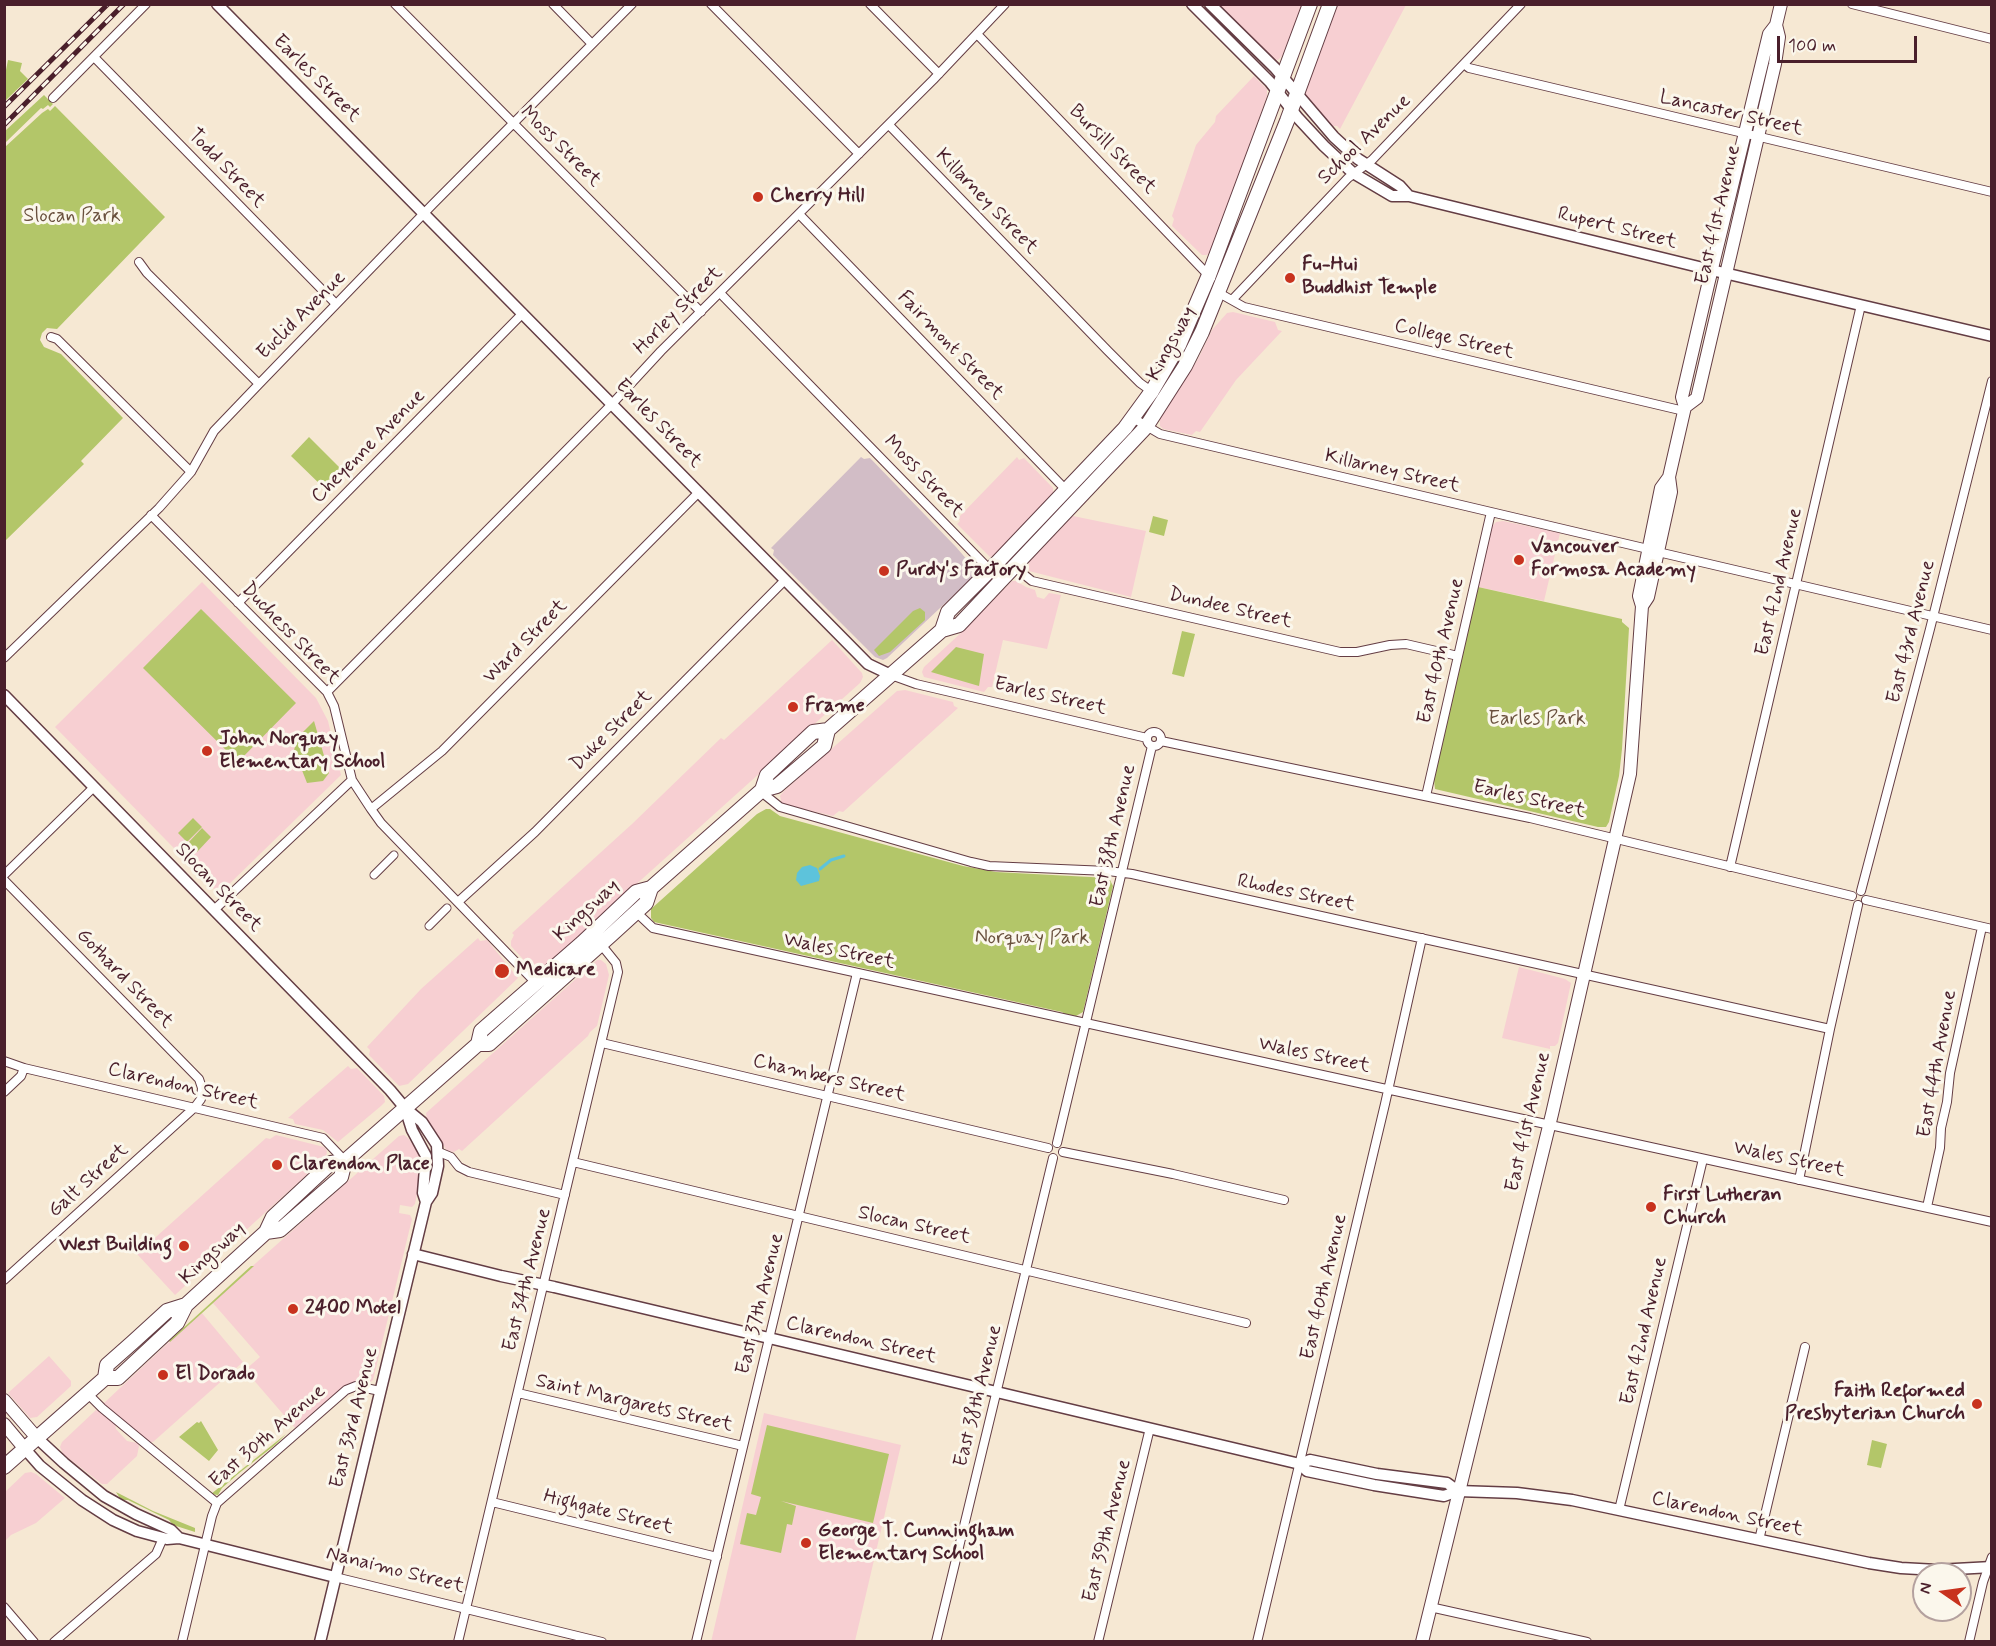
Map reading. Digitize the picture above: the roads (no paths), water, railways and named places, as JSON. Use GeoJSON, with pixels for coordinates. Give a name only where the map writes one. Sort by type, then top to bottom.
{"type":"FeatureCollection","features":[{"type":"Feature","properties":{"kind":"main road","name":"Kingsway"},"geometry":{"type":"LineString","coordinates":[[942,630],[948,612],[1133,418],[1152,392],[1179,345],[1209,275],[1310,4]]}},
{"type":"Feature","properties":{"kind":"main road","name":"Kingsway"},"geometry":{"type":"LineString","coordinates":[[478,1044],[489,1044],[596,939],[636,892],[651,888],[761,791],[777,786],[824,746],[828,730],[942,630],[959,625],[1146,427],[1226,296],[1291,108],[1330,4]]}},
{"type":"Feature","properties":{"kind":"main road","name":"East 41st Avenue"},"geometry":{"type":"LineString","coordinates":[[1422,1641],[1549,1124],[1616,839],[1632,763],[1642,606],[1639,596],[1653,550],[1661,488],[1669,477],[1684,409],[1682,397],[1743,134],[1769,34],[1776,25],[1781,4]]}},
{"type":"Feature","properties":{"kind":"main road","name":"East 41st Avenue"},"geometry":{"type":"LineString","coordinates":[[1684,409],[1697,398],[1758,137],[1779,37],[1776,25]]}},
{"type":"Feature","properties":{"kind":"main road","name":"Kingsway"},"geometry":{"type":"LineString","coordinates":[[4,1467],[105,1378],[117,1378],[177,1323],[186,1305],[266,1232],[280,1230],[341,1177],[345,1161],[478,1044],[481,1030],[536,983],[636,912],[646,903],[651,888]]}},
{"type":"Feature","properties":{"kind":"main road","name":"Nanaimo Street"},"geometry":{"type":"LineString","coordinates":[[4,1400],[38,1438]]}},
{"type":"Feature","properties":{"kind":"main road","name":"Nanaimo Street"},"geometry":{"type":"LineString","coordinates":[[4,1424],[25,1449]]}},
{"type":"Feature","properties":{"kind":"street"},"geometry":{"type":"LineString","coordinates":[[53,98],[146,4]]}},
{"type":"Feature","properties":{"kind":"street","name":"Earles Street"},"geometry":{"type":"LineString","coordinates":[[217,4],[872,667],[916,684],[1147,738]]}},
{"type":"Feature","properties":{"kind":"street","name":"Moss Street"},"geometry":{"type":"LineString","coordinates":[[395,4],[701,312]]}},
{"type":"Feature","properties":{"kind":"street"},"geometry":{"type":"LineString","coordinates":[[553,4],[592,44]]}},
{"type":"Feature","properties":{"kind":"street","name":"Euclid Avenue"},"geometry":{"type":"LineString","coordinates":[[4,658],[151,515],[191,472],[214,432],[259,384],[632,4]]}},
{"type":"Feature","properties":{"kind":"street"},"geometry":{"type":"LineString","coordinates":[[711,4],[859,154]]}},
{"type":"Feature","properties":{"kind":"street"},"geometry":{"type":"LineString","coordinates":[[870,4],[939,74]]}},
{"type":"Feature","properties":{"kind":"street","name":"Horley Street"},"geometry":{"type":"LineString","coordinates":[[327,692],[612,404],[661,351],[889,125],[1005,4]]}},
{"type":"Feature","properties":{"kind":"street","name":"Rupert Street"},"geometry":{"type":"LineString","coordinates":[[1192,4],[1278,92],[1324,146],[1353,173],[1392,196],[1409,196],[1726,274],[1992,336]]}},
{"type":"Feature","properties":{"kind":"street","name":"Rupert Street"},"geometry":{"type":"LineString","coordinates":[[1210,4],[1284,78],[1334,137],[1365,165],[1400,186],[1409,196]]}},
{"type":"Feature","properties":{"kind":"street","name":"School Avenue"},"geometry":{"type":"LineString","coordinates":[[1226,296],[1353,173],[1365,165],[1521,4]]}},
{"type":"Feature","properties":{"kind":"street"},"geometry":{"type":"LineString","coordinates":[[1852,4],[1992,39]]}},
{"type":"Feature","properties":{"kind":"street","name":"Bursill Street"},"geometry":{"type":"LineString","coordinates":[[976,34],[1209,275],[1226,296]]}},
{"type":"Feature","properties":{"kind":"street","name":"Todd Street"},"geometry":{"type":"LineString","coordinates":[[94,57],[336,304]]}},
{"type":"Feature","properties":{"kind":"street","name":"Lancaster Street"},"geometry":{"type":"LineString","coordinates":[[1464,64],[1469,68],[1992,192]]}},
{"type":"Feature","properties":{"kind":"street","name":"Killarney Street"},"geometry":{"type":"LineString","coordinates":[[889,125],[1108,351],[1140,383],[1164,400]]}},
{"type":"Feature","properties":{"kind":"street","name":"Fairmont Street"},"geometry":{"type":"LineString","coordinates":[[799,214],[1077,501]]}},
{"type":"Feature","properties":{"kind":"street"},"geometry":{"type":"LineString","coordinates":[[139,262],[147,273],[259,384]]}},
{"type":"Feature","properties":{"kind":"street","name":"Moss Street"},"geometry":{"type":"LineString","coordinates":[[720,293],[1001,581]]}},
{"type":"Feature","properties":{"kind":"street","name":"College Street"},"geometry":{"type":"LineString","coordinates":[[1226,296],[1244,307],[1684,409]]}},
{"type":"Feature","properties":{"kind":"street","name":"East 42nd Avenue"},"geometry":{"type":"LineString","coordinates":[[1730,867],[1861,305]]}},
{"type":"Feature","properties":{"kind":"street","name":"Cheyenne Avenue"},"geometry":{"type":"LineString","coordinates":[[237,603],[523,313]]}},
{"type":"Feature","properties":{"kind":"street"},"geometry":{"type":"LineString","coordinates":[[51,337],[57,339],[191,472]]}},
{"type":"Feature","properties":{"kind":"street","name":"East 43rd Avenue"},"geometry":{"type":"LineString","coordinates":[[1861,891],[1992,381]]}},
{"type":"Feature","properties":{"kind":"street","name":"Killarney Street"},"geometry":{"type":"LineString","coordinates":[[1133,418],[1146,427],[1167,436],[1992,630]]}},
{"type":"Feature","properties":{"kind":"street","name":"Ward Street"},"geometry":{"type":"LineString","coordinates":[[371,809],[442,751],[699,492]]}},
{"type":"Feature","properties":{"kind":"street","name":"East 40th Avenue"},"geometry":{"type":"LineString","coordinates":[[1426,796],[1491,513]]}},
{"type":"Feature","properties":{"kind":"street","name":"Duchess Street"},"geometry":{"type":"LineString","coordinates":[[151,515],[327,692],[334,706],[352,780],[381,823],[536,983]]}},
{"type":"Feature","properties":{"kind":"street","name":"Dundee Street"},"geometry":{"type":"LineString","coordinates":[[1002,557],[1032,581],[1340,652],[1406,645],[1458,656]]}},
{"type":"Feature","properties":{"kind":"street","name":"Duke Street"},"geometry":{"type":"LineString","coordinates":[[459,901],[535,832],[785,580]]}},
{"type":"Feature","properties":{"kind":"street","name":"Slocan Street"},"geometry":{"type":"LineString","coordinates":[[4,695],[390,1089],[405,1108],[425,1125],[439,1152],[451,1157],[459,1167],[469,1173],[565,1195]]}},
{"type":"Feature","properties":{"kind":"street"},"geometry":{"type":"LineString","coordinates":[[1152,733],[1156,733],[1160,736],[1161,741],[1152,746],[1148,743],[1147,738],[1152,733]]}},
{"type":"Feature","properties":{"kind":"street","name":"Earles Street"},"geometry":{"type":"LineString","coordinates":[[1161,741],[1426,796],[1852,896]]}},
{"type":"Feature","properties":{"kind":"street","name":"East 38th Avenue"},"geometry":{"type":"LineString","coordinates":[[1057,1143],[1152,746]]}},
{"type":"Feature","properties":{"kind":"street"},"geometry":{"type":"LineString","coordinates":[[214,910],[352,780]]}},
{"type":"Feature","properties":{"kind":"street"},"geometry":{"type":"LineString","coordinates":[[4,878],[94,787]]}},
{"type":"Feature","properties":{"kind":"street","name":"Rhodes Street"},"geometry":{"type":"LineString","coordinates":[[761,791],[780,807],[988,866],[1122,873],[1830,1029]]}},
{"type":"Feature","properties":{"kind":"street"},"geometry":{"type":"LineString","coordinates":[[374,875],[394,855]]}},
{"type":"Feature","properties":{"kind":"street","name":"Gothard Street"},"geometry":{"type":"LineString","coordinates":[[4,878],[199,1079],[202,1088],[201,1099],[195,1107]]}},
{"type":"Feature","properties":{"kind":"street"},"geometry":{"type":"LineString","coordinates":[[1861,891],[1865,894],[1866,900],[1864,904],[1858,905],[1853,901],[1852,896],[1861,891]]}},
{"type":"Feature","properties":{"kind":"street"},"geometry":{"type":"LineString","coordinates":[[1866,900],[1992,929]]}},
{"type":"Feature","properties":{"kind":"street"},"geometry":{"type":"LineString","coordinates":[[1799,1179],[1858,905]]}},
{"type":"Feature","properties":{"kind":"street"},"geometry":{"type":"LineString","coordinates":[[429,926],[447,908]]}},
{"type":"Feature","properties":{"kind":"street","name":"Wales Street"},"geometry":{"type":"LineString","coordinates":[[636,912],[653,928],[1992,1222]]}},
{"type":"Feature","properties":{"kind":"street","name":"East 44th Avenue"},"geometry":{"type":"LineString","coordinates":[[1927,1207],[1940,1148],[1950,1073],[1982,927]]}},
{"type":"Feature","properties":{"kind":"street","name":"East 40th Avenue"},"geometry":{"type":"LineString","coordinates":[[1257,1641],[1422,938]]}},
{"type":"Feature","properties":{"kind":"street","name":"East 34th Avenue"},"geometry":{"type":"LineString","coordinates":[[458,1641],[618,968],[612,957],[596,939]]}},
{"type":"Feature","properties":{"kind":"street","name":"East 37th Avenue"},"geometry":{"type":"LineString","coordinates":[[696,1641],[857,974]]}},
{"type":"Feature","properties":{"kind":"street","name":"Chambers Street"},"geometry":{"type":"LineString","coordinates":[[602,1043],[1048,1148]]}},
{"type":"Feature","properties":{"kind":"street","name":"Clarendon Street"},"geometry":{"type":"LineString","coordinates":[[4,1061],[24,1068],[323,1138],[345,1161]]}},
{"type":"Feature","properties":{"kind":"street"},"geometry":{"type":"LineString","coordinates":[[4,1092],[21,1076],[24,1068]]}},
{"type":"Feature","properties":{"kind":"street","name":"Galt Street"},"geometry":{"type":"LineString","coordinates":[[4,1280],[195,1107]]}},
{"type":"Feature","properties":{"kind":"street","name":"Slocan Street"},"geometry":{"type":"LineString","coordinates":[[405,1108],[412,1130],[426,1156]]}},
{"type":"Feature","properties":{"kind":"street"},"geometry":{"type":"LineString","coordinates":[[1052,1143],[1057,1143],[1061,1145],[1063,1152],[1058,1158],[1053,1158],[1048,1153],[1048,1148],[1052,1143]]}},
{"type":"Feature","properties":{"kind":"street","name":"East 33rd Avenue"},"geometry":{"type":"LineString","coordinates":[[320,1641],[426,1202],[432,1193],[439,1152]]}},
{"type":"Feature","properties":{"kind":"street"},"geometry":{"type":"LineString","coordinates":[[1063,1152],[1173,1174],[1284,1200]]}},
{"type":"Feature","properties":{"kind":"street","name":"East 33rd Avenue"},"geometry":{"type":"LineString","coordinates":[[426,1156],[423,1193],[426,1202]]}},
{"type":"Feature","properties":{"kind":"street","name":"East 38th Avenue"},"geometry":{"type":"LineString","coordinates":[[936,1641],[1053,1158]]}},
{"type":"Feature","properties":{"kind":"street","name":"East 42nd Avenue"},"geometry":{"type":"LineString","coordinates":[[1619,1510],[1703,1159]]}},
{"type":"Feature","properties":{"kind":"street","name":"Slocan Street"},"geometry":{"type":"LineString","coordinates":[[573,1162],[1246,1323]]}},
{"type":"Feature","properties":{"kind":"street","name":"Clarendon Street"},"geometry":{"type":"LineString","coordinates":[[414,1254],[1300,1464],[1310,1460],[1447,1483],[1458,1491],[1517,1493],[1572,1500],[1901,1568],[1937,1570],[1990,1564]]}},
{"type":"Feature","properties":{"kind":"street"},"geometry":{"type":"LineString","coordinates":[[1759,1539],[1805,1347]]}},
{"type":"Feature","properties":{"kind":"street","name":"East 30th Avenue"},"geometry":{"type":"LineString","coordinates":[[182,1641],[217,1503],[346,1390],[356,1386],[380,1391]]}},
{"type":"Feature","properties":{"kind":"street"},"geometry":{"type":"LineString","coordinates":[[87,1393],[142,1443],[217,1503]]}},
{"type":"Feature","properties":{"kind":"street","name":"Saint Margarets Street"},"geometry":{"type":"LineString","coordinates":[[518,1393],[743,1446]]}},
{"type":"Feature","properties":{"kind":"street","name":"East 39th Avenue"},"geometry":{"type":"LineString","coordinates":[[1098,1641],[1150,1428]]}},
{"type":"Feature","properties":{"kind":"street","name":"Nanaimo Street"},"geometry":{"type":"LineString","coordinates":[[38,1438],[63,1463],[104,1496],[135,1514],[171,1530],[179,1538]]}},
{"type":"Feature","properties":{"kind":"street","name":"Nanaimo Street"},"geometry":{"type":"LineString","coordinates":[[25,1449],[56,1479],[97,1510],[131,1528],[163,1538],[179,1538],[602,1641]]}},
{"type":"Feature","properties":{"kind":"street","name":"Highgate Street"},"geometry":{"type":"LineString","coordinates":[[492,1502],[717,1557]]}},
{"type":"Feature","properties":{"kind":"street"},"geometry":{"type":"LineString","coordinates":[[54,1641],[156,1554],[163,1538]]}},
{"type":"Feature","properties":{"kind":"street"},"geometry":{"type":"LineString","coordinates":[[1969,1641],[1990,1564]]}},
{"type":"Feature","properties":{"kind":"street"},"geometry":{"type":"LineString","coordinates":[[4,1606],[34,1641]]}},
{"type":"Feature","properties":{"kind":"street"},"geometry":{"type":"LineString","coordinates":[[1430,1607],[1587,1641]]}},
{"type":"Feature","properties":{"kind":"water"},"geometry":{"type":"Polygon","coordinates":[[[810,865],[817,868],[819,881],[801,886],[796,880],[797,873],[802,867],[810,865]]]}},
{"type":"Feature","properties":{"kind":"waterway"},"geometry":{"type":"LineString","coordinates":[[820,869],[831,860],[844,856]]}},
{"type":"Feature","properties":{"kind":"railway"},"geometry":{"type":"LineString","coordinates":[[4,107],[108,4]]}},
{"type":"Feature","properties":{"kind":"railway"},"geometry":{"type":"LineString","coordinates":[[4,125],[124,4]]}},
{"type":"Feature","properties":{"kind":"place","name":"Cherry Hill"},"geometry":{"type":"Point","coordinates":[758,197]}},
{"type":"Feature","properties":{"kind":"place","name":"Fu-Hui Buddhist Temple"},"geometry":{"type":"Point","coordinates":[1290,278]}},
{"type":"Feature","properties":{"kind":"place","name":"Vancouver Formosa Academy"},"geometry":{"type":"Point","coordinates":[1519,560]}},
{"type":"Feature","properties":{"kind":"place","name":"Purdy's Factory"},"geometry":{"type":"Point","coordinates":[884,571]}},
{"type":"Feature","properties":{"kind":"place","name":"Frame"},"geometry":{"type":"Point","coordinates":[793,707]}},
{"type":"Feature","properties":{"kind":"place","name":"John Norquay Elementary School"},"geometry":{"type":"Point","coordinates":[207,751]}},
{"type":"Feature","properties":{"kind":"place","name":"Medicare"},"geometry":{"type":"Point","coordinates":[502,971]}},
{"type":"Feature","properties":{"kind":"place","name":"Clarendon Place"},"geometry":{"type":"Point","coordinates":[277,1165]}},
{"type":"Feature","properties":{"kind":"place","name":"First Lutheran Church"},"geometry":{"type":"Point","coordinates":[1651,1207]}},
{"type":"Feature","properties":{"kind":"place","name":"West Building"},"geometry":{"type":"Point","coordinates":[184,1246]}},
{"type":"Feature","properties":{"kind":"place","name":"2400 Motel"},"geometry":{"type":"Point","coordinates":[293,1309]}},
{"type":"Feature","properties":{"kind":"place","name":"El Dorado"},"geometry":{"type":"Point","coordinates":[163,1375]}},
{"type":"Feature","properties":{"kind":"place","name":"Faith Reformed Presbyterian Church"},"geometry":{"type":"Point","coordinates":[1977,1404]}},
{"type":"Feature","properties":{"kind":"place","name":"George T. Cunningham Elementary School"},"geometry":{"type":"Point","coordinates":[806,1543]}},
{"type":"Feature","properties":{"kind":"park label","name":"Slocan Park"},"geometry":{"type":"Point","coordinates":[72,217]}},
{"type":"Feature","properties":{"kind":"park label","name":"Earles Park"},"geometry":{"type":"Point","coordinates":[1537,720]}},
{"type":"Feature","properties":{"kind":"park label","name":"Norquay Park"},"geometry":{"type":"Point","coordinates":[1032,939]}}]}
